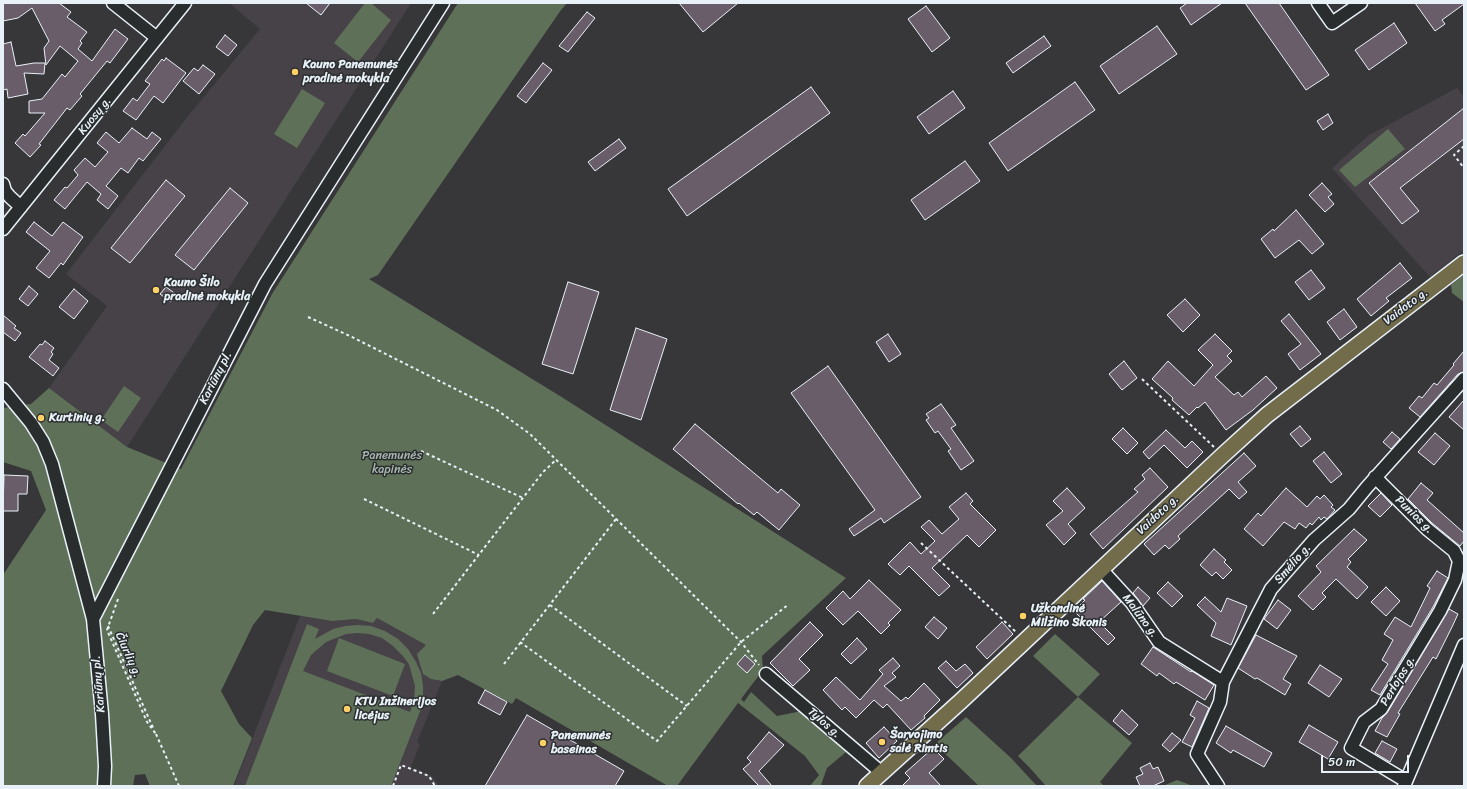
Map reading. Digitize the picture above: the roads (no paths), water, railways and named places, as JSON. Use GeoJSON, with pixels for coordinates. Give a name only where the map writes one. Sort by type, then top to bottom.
{"type":"FeatureCollection","features":[{"type":"Feature","properties":{"kind":"main road","name":"Vaidoto g."},"geometry":{"type":"LineString","coordinates":[[867,786],[961,701],[1273,410],[1464,263]]}},
{"type":"Feature","properties":{"kind":"street"},"geometry":{"type":"LineString","coordinates":[[113,3],[157,38]]}},
{"type":"Feature","properties":{"kind":"street","name":"Kuosų g."},"geometry":{"type":"LineString","coordinates":[[3,229],[185,3]]}},
{"type":"Feature","properties":{"kind":"street","name":"Kariūnų pl."},"geometry":{"type":"LineString","coordinates":[[104,786],[104,744],[93,619],[265,284],[443,3]]}},
{"type":"Feature","properties":{"kind":"street"},"geometry":{"type":"LineString","coordinates":[[1318,3],[1332,23],[1361,3]]}},
{"type":"Feature","properties":{"kind":"street"},"geometry":{"type":"LineString","coordinates":[[3,184],[10,197],[21,207]]}},
{"type":"Feature","properties":{"kind":"street","name":"Smėlio g."},"geometry":{"type":"LineString","coordinates":[[1218,786],[1197,754],[1220,702],[1223,682],[1271,589],[1314,540],[1349,509],[1464,379]]}},
{"type":"Feature","properties":{"kind":"street"},"geometry":{"type":"LineString","coordinates":[[3,388],[31,423],[43,442],[52,464],[93,619]]}},
{"type":"Feature","properties":{"kind":"street","name":"Punios g."},"geometry":{"type":"LineString","coordinates":[[1376,478],[1427,529],[1454,551]]}},
{"type":"Feature","properties":{"kind":"street","name":"Perlojos g."},"geometry":{"type":"LineString","coordinates":[[1454,551],[1459,561],[1455,580],[1440,611],[1381,709],[1364,722],[1352,748],[1405,784],[1464,645]]}},
{"type":"Feature","properties":{"kind":"street","name":"Malūno g."},"geometry":{"type":"LineString","coordinates":[[1101,569],[1132,603],[1159,642],[1223,682]]}},
{"type":"Feature","properties":{"kind":"street","name":"Tylos g."},"geometry":{"type":"LineString","coordinates":[[766,674],[882,773]]}},
{"type":"Feature","properties":{"kind":"place","name":"Kauno Panemunės pradinė mokykla"},"geometry":{"type":"Point","coordinates":[295,72]}},
{"type":"Feature","properties":{"kind":"place","name":"Kauno Šilo pradinė mokykla"},"geometry":{"type":"Point","coordinates":[156,290]}},
{"type":"Feature","properties":{"kind":"place","name":"Kurtinių g."},"geometry":{"type":"Point","coordinates":[41,418]}},
{"type":"Feature","properties":{"kind":"place","name":"Užkandinė Milžino Skonis"},"geometry":{"type":"Point","coordinates":[1023,616]}},
{"type":"Feature","properties":{"kind":"place","name":"KTU Inžinerijos licėjus"},"geometry":{"type":"Point","coordinates":[347,709]}},
{"type":"Feature","properties":{"kind":"place","name":"Šarvojimo salė Rimtis"},"geometry":{"type":"Point","coordinates":[882,742]}},
{"type":"Feature","properties":{"kind":"place","name":"Panemunės baseinas"},"geometry":{"type":"Point","coordinates":[543,743]}},
{"type":"Feature","properties":{"kind":"park label","name":"Panemunės kapinės"},"geometry":{"type":"Point","coordinates":[392,463]}}]}
